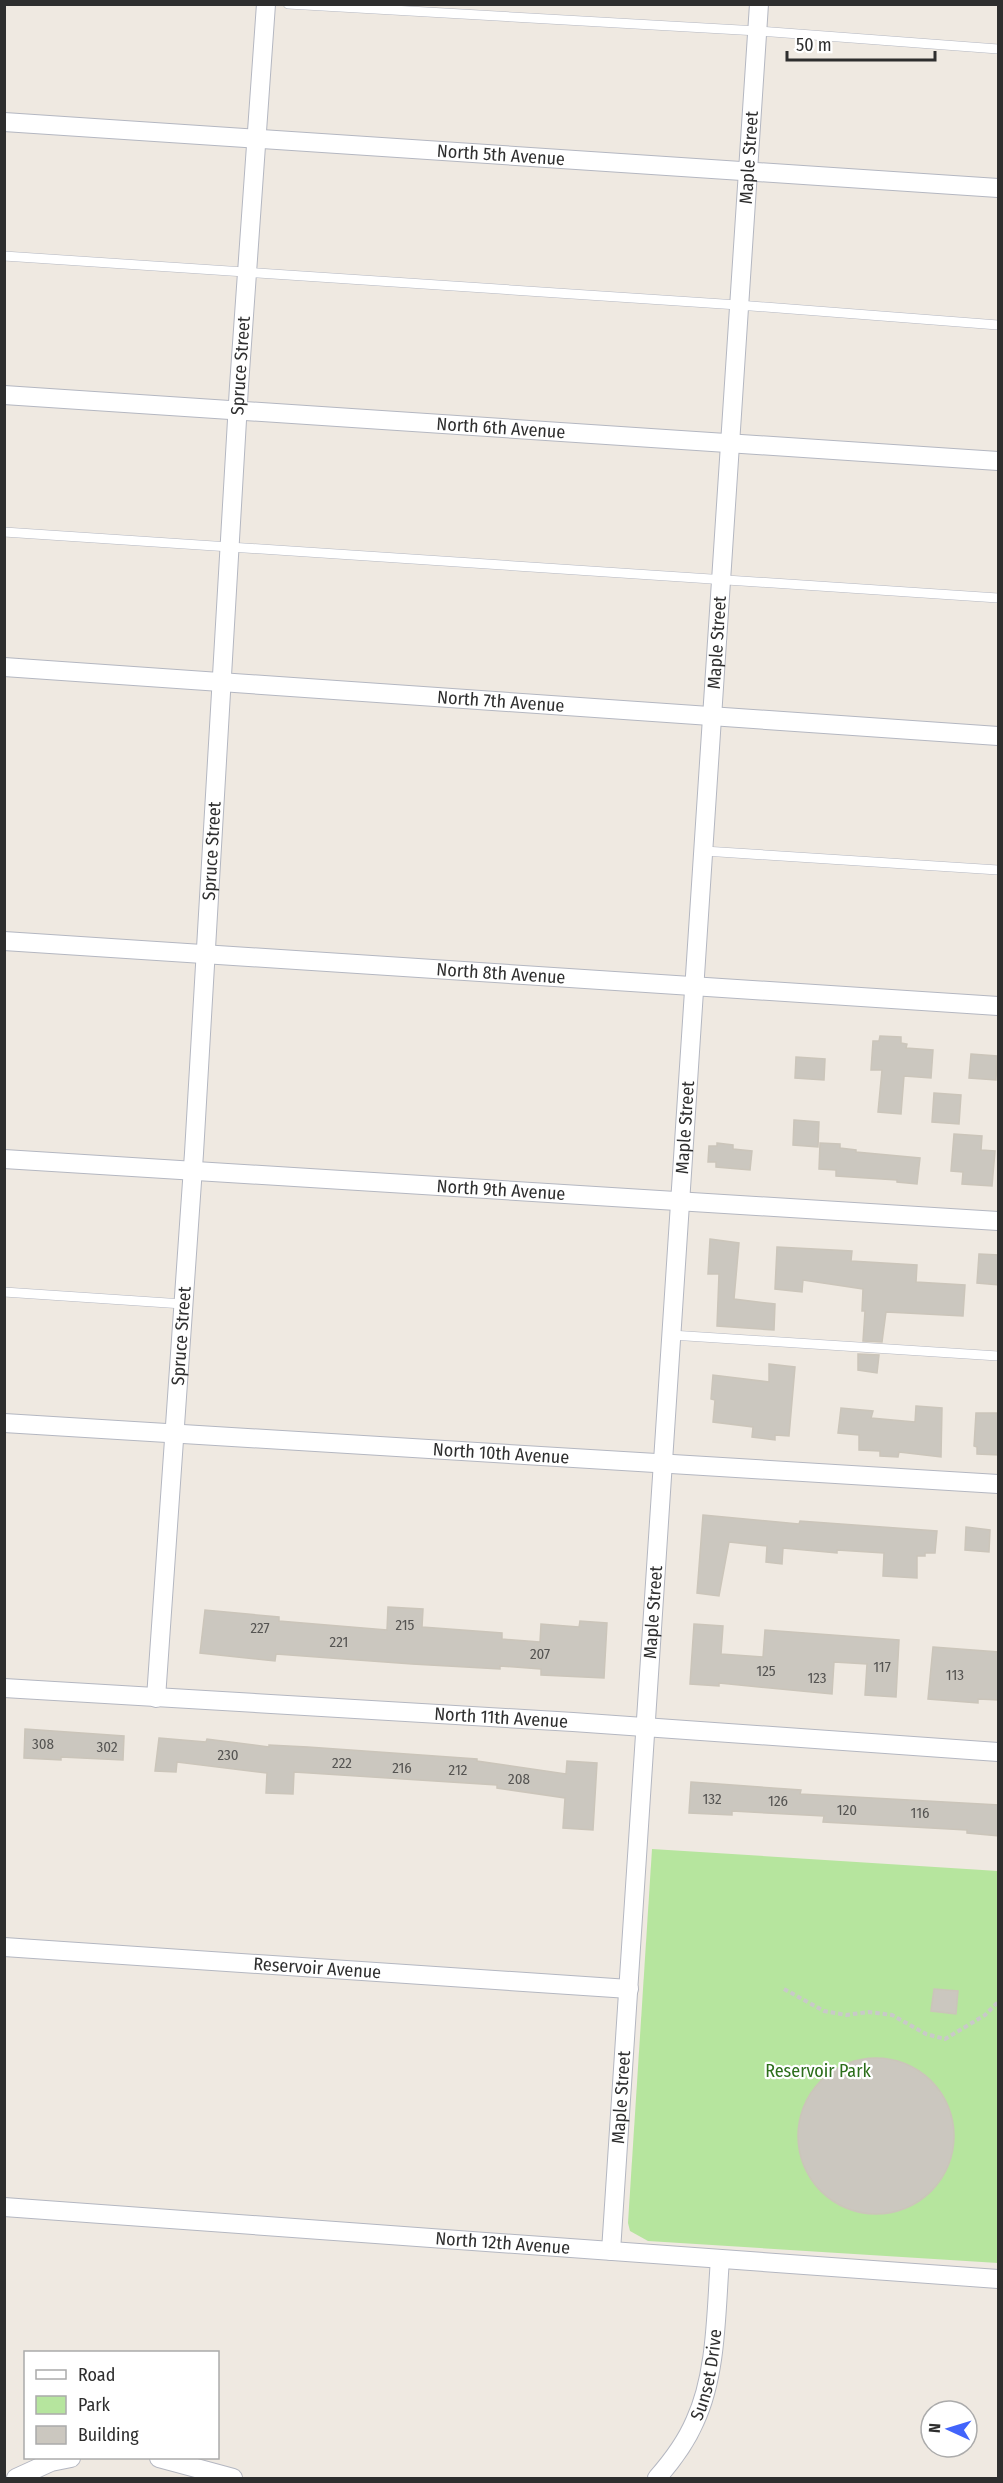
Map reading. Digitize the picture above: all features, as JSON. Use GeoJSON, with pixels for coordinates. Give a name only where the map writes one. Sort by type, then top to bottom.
{"type":"FeatureCollection","features":[{"type":"Feature","properties":{"kind":"street","name":"Spruce Street"},"geometry":{"type":"LineString","coordinates":[[156,1698],[207,954],[246,273],[266,4]]}},
{"type":"Feature","properties":{"kind":"street","name":"Maple Street"},"geometry":{"type":"LineString","coordinates":[[611,2251],[759,4]]}},
{"type":"Feature","properties":{"kind":"street","name":"North 5th Avenue"},"geometry":{"type":"LineString","coordinates":[[4,122],[999,188]]}},
{"type":"Feature","properties":{"kind":"street","name":"North 6th Avenue"},"geometry":{"type":"LineString","coordinates":[[4,395],[999,461]]}},
{"type":"Feature","properties":{"kind":"street","name":"North 7th Avenue"},"geometry":{"type":"LineString","coordinates":[[4,667],[999,736]]}},
{"type":"Feature","properties":{"kind":"street","name":"North 8th Avenue"},"geometry":{"type":"LineString","coordinates":[[4,941],[999,1006]]}},
{"type":"Feature","properties":{"kind":"street","name":"North 9th Avenue"},"geometry":{"type":"LineString","coordinates":[[4,1159],[999,1221]]}},
{"type":"Feature","properties":{"kind":"street","name":"North 10th Avenue"},"geometry":{"type":"LineString","coordinates":[[4,1423],[999,1484]]}},
{"type":"Feature","properties":{"kind":"street","name":"North 11th Avenue"},"geometry":{"type":"LineString","coordinates":[[4,1688],[999,1752]]}},
{"type":"Feature","properties":{"kind":"street","name":"Reservoir Avenue"},"geometry":{"type":"LineString","coordinates":[[4,1947],[629,1989]]}},
{"type":"Feature","properties":{"kind":"street","name":"North 12th Avenue"},"geometry":{"type":"LineString","coordinates":[[4,2207],[999,2279]]}},
{"type":"Feature","properties":{"kind":"street","name":"Sunset Drive"},"geometry":{"type":"LineString","coordinates":[[657,2478],[680,2449],[696,2420],[706,2388],[714,2334],[720,2259]]}},
{"type":"Feature","properties":{"kind":"street"},"geometry":{"type":"LineString","coordinates":[[16,2478],[63,2459]]}},
{"type":"Feature","properties":{"kind":"street"},"geometry":{"type":"LineString","coordinates":[[166,2459],[233,2478]]}},
{"type":"Feature","properties":{"kind":"lane"},"geometry":{"type":"LineString","coordinates":[[288,4],[758,31],[999,49]]}},
{"type":"Feature","properties":{"kind":"lane"},"geometry":{"type":"LineString","coordinates":[[4,256],[738,305],[999,325]]}},
{"type":"Feature","properties":{"kind":"lane"},"geometry":{"type":"LineString","coordinates":[[4,532],[999,598]]}},
{"type":"Feature","properties":{"kind":"lane"},"geometry":{"type":"LineString","coordinates":[[704,851],[999,870]]}},
{"type":"Feature","properties":{"kind":"lane"},"geometry":{"type":"LineString","coordinates":[[4,1292],[183,1304]]}},
{"type":"Feature","properties":{"kind":"lane"},"geometry":{"type":"LineString","coordinates":[[671,1335],[999,1356]]}},
{"type":"Feature","properties":{"kind":"path"},"geometry":{"type":"LineString","coordinates":[[784,1989],[824,2011],[846,2015],[869,2012],[892,2015],[926,2034],[945,2039],[984,2015],[999,2002]]}},
{"type":"Feature","properties":{"kind":"green space","name":"Reservoir Park"},"geometry":{"type":"Polygon","coordinates":[[[652,1849],[998,1871],[998,2263],[648,2241],[630,2231],[628,2223],[652,1849]]]}},
{"type":"Feature","properties":{"kind":"building"},"geometry":{"type":"Polygon","coordinates":[[[880,1036],[901,1037],[901,1043],[907,1044],[906,1048],[933,1050],[931,1078],[904,1076],[901,1114],[878,1112],[882,1070],[871,1070],[873,1041],[879,1041],[880,1036]]]}},
{"type":"Feature","properties":{"kind":"building"},"geometry":{"type":"Polygon","coordinates":[[[971,1054],[997,1056],[996,1080],[969,1078],[971,1054]]]}},
{"type":"Feature","properties":{"kind":"building"},"geometry":{"type":"Polygon","coordinates":[[[796,1057],[825,1059],[824,1080],[795,1078],[796,1057]]]}},
{"type":"Feature","properties":{"kind":"building"},"geometry":{"type":"Polygon","coordinates":[[[934,1093],[961,1095],[959,1124],[932,1122],[934,1093]]]}},
{"type":"Feature","properties":{"kind":"building"},"geometry":{"type":"Polygon","coordinates":[[[794,1120],[819,1122],[818,1147],[793,1145],[794,1120]]]}},
{"type":"Feature","properties":{"kind":"building"},"geometry":{"type":"Polygon","coordinates":[[[954,1134],[982,1136],[981,1150],[995,1151],[992,1186],[962,1184],[963,1172],[951,1171],[954,1134]]]}},
{"type":"Feature","properties":{"kind":"building"},"geometry":{"type":"Polygon","coordinates":[[[717,1143],[733,1145],[733,1149],[752,1151],[750,1170],[716,1167],[716,1162],[708,1162],[709,1146],[717,1146],[717,1143]]]}},
{"type":"Feature","properties":{"kind":"building"},"geometry":{"type":"Polygon","coordinates":[[[820,1143],[840,1144],[840,1148],[856,1150],[856,1152],[920,1158],[917,1184],[897,1182],[897,1180],[836,1176],[836,1170],[819,1169],[820,1143]]]}},
{"type":"Feature","properties":{"kind":"building"},"geometry":{"type":"Polygon","coordinates":[[[710,1239],[739,1243],[734,1299],[775,1304],[774,1330],[717,1326],[719,1274],[708,1274],[710,1239]]]}},
{"type":"Feature","properties":{"kind":"building"},"geometry":{"type":"Polygon","coordinates":[[[777,1247],[852,1251],[851,1261],[917,1265],[916,1282],[965,1285],[963,1316],[886,1312],[882,1342],[863,1341],[865,1311],[862,1311],[863,1289],[803,1280],[802,1292],[775,1289],[777,1247]]]}},
{"type":"Feature","properties":{"kind":"building"},"geometry":{"type":"Polygon","coordinates":[[[979,1254],[999,1255],[999,1285],[977,1283],[979,1254]]]}},
{"type":"Feature","properties":{"kind":"building"},"geometry":{"type":"Polygon","coordinates":[[[858,1354],[879,1355],[877,1373],[858,1370],[858,1354]]]}},
{"type":"Feature","properties":{"kind":"building"},"geometry":{"type":"Polygon","coordinates":[[[769,1364],[795,1367],[789,1436],[775,1435],[775,1440],[752,1437],[753,1427],[713,1422],[715,1400],[711,1399],[713,1375],[769,1382],[769,1364]]]}},
{"type":"Feature","properties":{"kind":"building"},"geometry":{"type":"Polygon","coordinates":[[[916,1406],[942,1408],[941,1457],[899,1452],[898,1457],[880,1456],[880,1451],[859,1450],[859,1435],[838,1433],[841,1408],[873,1411],[871,1418],[915,1422],[916,1406]]]}},
{"type":"Feature","properties":{"kind":"building"},"geometry":{"type":"Polygon","coordinates":[[[976,1413],[999,1413],[999,1455],[977,1454],[977,1447],[974,1446],[976,1413]]]}},
{"type":"Feature","properties":{"kind":"building"},"geometry":{"type":"Polygon","coordinates":[[[703,1515],[799,1524],[800,1521],[937,1531],[935,1553],[917,1556],[917,1578],[883,1576],[884,1553],[837,1550],[837,1553],[783,1548],[782,1564],[766,1562],[767,1546],[729,1542],[719,1596],[697,1593],[703,1515]]]}},
{"type":"Feature","properties":{"kind":"building"},"geometry":{"type":"Polygon","coordinates":[[[966,1527],[990,1530],[989,1552],[965,1550],[966,1527]]]}},
{"type":"Feature","properties":{"kind":"building"},"geometry":{"type":"Polygon","coordinates":[[[388,1607],[423,1609],[422,1627],[502,1633],[502,1639],[540,1642],[541,1624],[579,1627],[580,1621],[607,1623],[604,1678],[541,1675],[541,1669],[500,1666],[500,1669],[276,1654],[275,1661],[200,1653],[205,1610],[279,1617],[279,1621],[387,1630],[388,1607]]]}},
{"type":"Feature","properties":{"kind":"building"},"geometry":{"type":"Polygon","coordinates":[[[694,1624],[723,1626],[721,1654],[763,1657],[765,1630],[899,1640],[896,1697],[865,1695],[867,1664],[834,1662],[832,1694],[719,1683],[719,1686],[690,1684],[694,1624]]]}},
{"type":"Feature","properties":{"kind":"building"},"geometry":{"type":"Polygon","coordinates":[[[933,1647],[999,1652],[999,1700],[978,1699],[978,1703],[928,1699],[933,1647]]]}},
{"type":"Feature","properties":{"kind":"building"},"geometry":{"type":"Polygon","coordinates":[[[25,1729],[124,1736],[123,1760],[24,1758],[25,1729]]]}},
{"type":"Feature","properties":{"kind":"building"},"geometry":{"type":"Polygon","coordinates":[[[159,1738],[206,1742],[207,1739],[269,1747],[269,1745],[308,1747],[477,1759],[477,1761],[566,1774],[567,1761],[597,1763],[593,1830],[563,1828],[565,1798],[497,1788],[497,1785],[294,1772],[293,1794],[266,1793],[267,1773],[177,1762],[176,1772],[155,1771],[159,1738]]]}},
{"type":"Feature","properties":{"kind":"building"},"geometry":{"type":"Polygon","coordinates":[[[691,1782],[801,1790],[800,1794],[999,1805],[999,1836],[967,1833],[967,1830],[823,1822],[824,1816],[732,1811],[732,1815],[689,1813],[691,1782]]]}},
{"type":"Feature","properties":{"kind":"building"},"geometry":{"type":"Polygon","coordinates":[[[934,1989],[958,1991],[956,2014],[931,2011],[934,1989]]]}},
{"type":"Feature","properties":{"kind":"building"},"geometry":{"type":"Polygon","coordinates":[[[876,2058],[906,2064],[931,2081],[948,2106],[954,2136],[948,2166],[931,2191],[906,2208],[876,2214],[846,2208],[821,2191],[804,2166],[798,2136],[804,2106],[821,2081],[846,2064],[876,2058]]]}}]}
